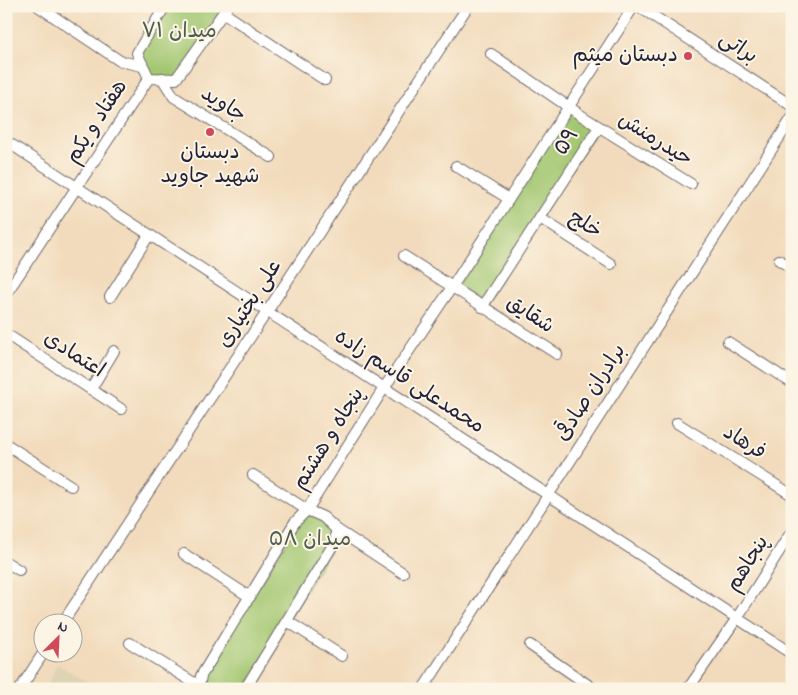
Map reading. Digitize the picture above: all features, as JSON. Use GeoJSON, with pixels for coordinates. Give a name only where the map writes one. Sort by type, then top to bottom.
{"type":"FeatureCollection","features":[{"type":"Feature","properties":{"kind":"street"},"geometry":{"type":"LineString","coordinates":[[38,6],[120,61],[142,66]]}},
{"type":"Feature","properties":{"kind":"street"},"geometry":{"type":"LineString","coordinates":[[165,6],[137,53],[149,78],[176,79],[226,9],[324,80]]}},
{"type":"Feature","properties":{"kind":"street","name":"علی بختیاری"},"geometry":{"type":"LineString","coordinates":[[70,612],[468,6]]}},
{"type":"Feature","properties":{"kind":"street"},"geometry":{"type":"LineString","coordinates":[[492,54],[568,107],[634,6]]}},
{"type":"Feature","properties":{"kind":"street","name":"براتی"},"geometry":{"type":"LineString","coordinates":[[638,6],[792,106]]}},
{"type":"Feature","properties":{"kind":"street","name":"هفتاد و یکم"},"geometry":{"type":"LineString","coordinates":[[6,294],[149,78]]}},
{"type":"Feature","properties":{"kind":"street","name":"جاوید"},"geometry":{"type":"LineString","coordinates":[[162,78],[174,97],[271,157]]}},
{"type":"Feature","properties":{"kind":"street","name":"۵۹"},"geometry":{"type":"LineString","coordinates":[[452,287],[568,107],[599,126],[482,306]]}},
{"type":"Feature","properties":{"kind":"street","name":"برادران صادقی"},"geometry":{"type":"LineString","coordinates":[[423,689],[792,118]]}},
{"type":"Feature","properties":{"kind":"street","name":"حیدرمنش"},"geometry":{"type":"LineString","coordinates":[[599,126],[691,184]]}},
{"type":"Feature","properties":{"kind":"street","name":"محمدعلی قاسم زاده"},"geometry":{"type":"LineString","coordinates":[[6,142],[792,654]]}},
{"type":"Feature","properties":{"kind":"street"},"geometry":{"type":"LineString","coordinates":[[456,166],[509,199]]}},
{"type":"Feature","properties":{"kind":"street","name":"خلج"},"geometry":{"type":"LineString","coordinates":[[540,218],[611,264]]}},
{"type":"Feature","properties":{"kind":"street"},"geometry":{"type":"LineString","coordinates":[[110,297],[149,235]]}},
{"type":"Feature","properties":{"kind":"street"},"geometry":{"type":"LineString","coordinates":[[404,256],[482,306]]}},
{"type":"Feature","properties":{"kind":"street"},"geometry":{"type":"LineString","coordinates":[[779,260],[792,268]]}},
{"type":"Feature","properties":{"kind":"street","name":"پنجاه و هشتم"},"geometry":{"type":"LineString","coordinates":[[306,510],[384,388],[452,287]]}},
{"type":"Feature","properties":{"kind":"street","name":"شقایق"},"geometry":{"type":"LineString","coordinates":[[482,306],[557,354]]}},
{"type":"Feature","properties":{"kind":"street","name":"اعتمادی"},"geometry":{"type":"LineString","coordinates":[[6,334],[120,409]]}},
{"type":"Feature","properties":{"kind":"street"},"geometry":{"type":"LineString","coordinates":[[728,342],[792,383]]}},
{"type":"Feature","properties":{"kind":"street"},"geometry":{"type":"LineString","coordinates":[[90,389],[114,351]]}},
{"type":"Feature","properties":{"kind":"street","name":"فرهاد"},"geometry":{"type":"LineString","coordinates":[[676,423],[792,495]]}},
{"type":"Feature","properties":{"kind":"street"},"geometry":{"type":"LineString","coordinates":[[6,444],[71,486]]}},
{"type":"Feature","properties":{"kind":"street"},"geometry":{"type":"LineString","coordinates":[[253,475],[306,510],[323,517],[336,529],[403,573]]}},
{"type":"Feature","properties":{"kind":"street"},"geometry":{"type":"LineString","coordinates":[[130,643],[200,688],[201,676],[295,522],[306,510]]}},
{"type":"Feature","properties":{"kind":"street"},"geometry":{"type":"LineString","coordinates":[[245,689],[332,549],[336,540],[336,529]]}},
{"type":"Feature","properties":{"kind":"street","name":"پنجاهم"},"geometry":{"type":"LineString","coordinates":[[688,689],[737,618],[792,531]]}},
{"type":"Feature","properties":{"kind":"street"},"geometry":{"type":"LineString","coordinates":[[184,554],[250,596]]}},
{"type":"Feature","properties":{"kind":"street"},"geometry":{"type":"LineString","coordinates":[[6,562],[19,570]]}},
{"type":"Feature","properties":{"kind":"street"},"geometry":{"type":"LineString","coordinates":[[287,621],[342,656]]}},
{"type":"Feature","properties":{"kind":"street"},"geometry":{"type":"LineString","coordinates":[[530,645],[594,689]]}},
{"type":"Feature","properties":{"kind":"street"},"geometry":{"type":"LineString","coordinates":[[20,689],[38,662]]}},
{"type":"Feature","properties":{"kind":"shaded area"},"geometry":{"type":"Polygon","coordinates":[[[57,664],[100,689],[46,689],[57,664]]]}},
{"type":"Feature","properties":{"kind":"green space","name":"میدان ۷۱"},"geometry":{"type":"Polygon","coordinates":[[[165,6],[228,6],[176,79],[149,78],[137,53],[165,6]]]}},
{"type":"Feature","properties":{"kind":"green space"},"geometry":{"type":"Polygon","coordinates":[[[568,107],[599,127],[482,307],[452,287],[568,107]]]}},
{"type":"Feature","properties":{"kind":"green space","name":"میدان ۵۸"},"geometry":{"type":"Polygon","coordinates":[[[307,510],[323,517],[336,540],[245,689],[201,689],[201,676],[307,510]]]}},
{"type":"Feature","properties":{"kind":"place","name":"دبستان میثم"},"geometry":{"type":"Point","coordinates":[688,56]}},
{"type":"Feature","properties":{"kind":"place","name":"دبستان شهید جاوید"},"geometry":{"type":"Point","coordinates":[210,132]}}]}
